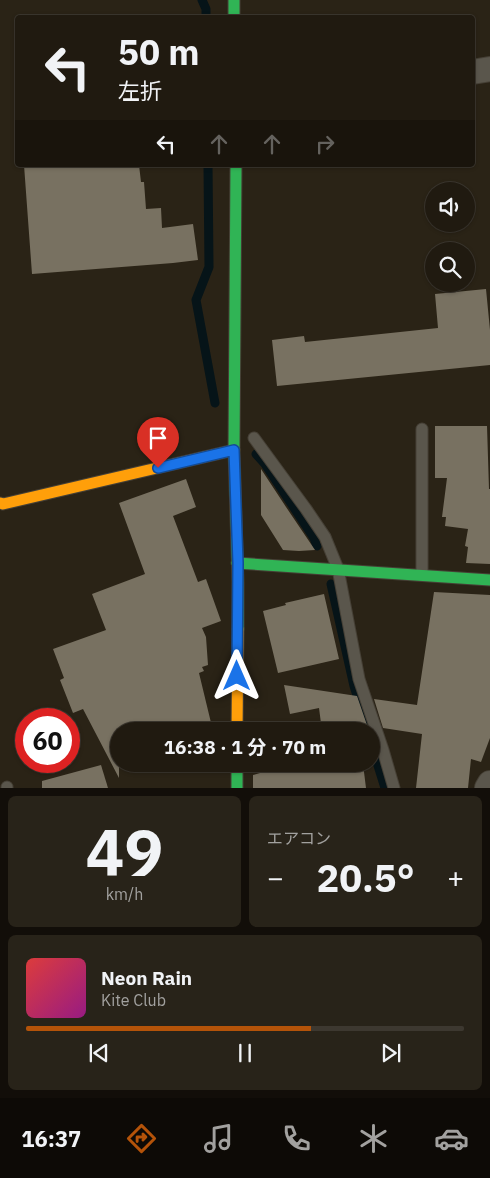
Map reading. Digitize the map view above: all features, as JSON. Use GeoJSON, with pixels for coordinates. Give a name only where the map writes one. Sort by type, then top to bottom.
{"type":"FeatureCollection","features":[{"type":"Feature","properties":{"kind":"main road"},"geometry":{"type":"LineString","coordinates":[[234,0],[234,15]]}},
{"type":"Feature","properties":{"kind":"main road"},"geometry":{"type":"LineString","coordinates":[[236,167],[234,450],[238,563],[237,722]]}},
{"type":"Feature","properties":{"kind":"main road"},"geometry":{"type":"LineString","coordinates":[[0,503],[3,504],[234,450]]}},
{"type":"Feature","properties":{"kind":"main road"},"geometry":{"type":"LineString","coordinates":[[238,563],[490,580]]}},
{"type":"Feature","properties":{"kind":"main road"},"geometry":{"type":"LineString","coordinates":[[237,772],[237,788]]}},
{"type":"Feature","properties":{"kind":"street"},"geometry":{"type":"LineString","coordinates":[[475,72],[490,69]]}},
{"type":"Feature","properties":{"kind":"street"},"geometry":{"type":"LineString","coordinates":[[487,788],[490,783]]}},
{"type":"Feature","properties":{"kind":"lane"},"geometry":{"type":"LineString","coordinates":[[422,429],[422,574]]}},
{"type":"Feature","properties":{"kind":"lane"},"geometry":{"type":"LineString","coordinates":[[254,438],[325,537],[338,569],[359,679],[394,788]]}},
{"type":"Feature","properties":{"kind":"building"},"geometry":{"type":"Polygon","coordinates":[[[24,167],[139,167],[141,182],[144,182],[146,209],[161,208],[162,228],[193,224],[198,260],[32,274],[24,167]]]}},
{"type":"Feature","properties":{"kind":"building"},"geometry":{"type":"Polygon","coordinates":[[[486,289],[490,330],[490,365],[277,386],[272,340],[304,336],[305,342],[438,328],[435,294],[475,292],[475,290],[486,289]]]}},
{"type":"Feature","properties":{"kind":"building"},"geometry":{"type":"Polygon","coordinates":[[[435,426],[487,426],[490,489],[490,564],[466,563],[468,547],[465,546],[468,529],[445,526],[446,517],[442,517],[447,478],[435,478],[435,426]]]}},
{"type":"Feature","properties":{"kind":"building"},"geometry":{"type":"Polygon","coordinates":[[[261,469],[315,550],[283,550],[261,515],[261,469]]]}},
{"type":"Feature","properties":{"kind":"building"},"geometry":{"type":"Polygon","coordinates":[[[186,479],[196,507],[173,516],[198,582],[206,579],[221,621],[202,628],[206,637],[208,665],[202,667],[204,671],[199,673],[211,722],[110,722],[110,761],[83,709],[71,708],[60,680],[64,678],[53,649],[106,630],[92,594],[145,574],[119,503],[186,479]]]}},
{"type":"Feature","properties":{"kind":"building"},"geometry":{"type":"Polygon","coordinates":[[[434,592],[490,595],[490,738],[481,762],[471,759],[468,788],[416,788],[422,734],[383,728],[374,699],[417,705],[434,592]]]}},
{"type":"Feature","properties":{"kind":"building"},"geometry":{"type":"Polygon","coordinates":[[[324,594],[339,659],[278,673],[263,611],[286,605],[285,603],[324,594]]]}},
{"type":"Feature","properties":{"kind":"building"},"geometry":{"type":"Polygon","coordinates":[[[284,685],[357,696],[366,722],[321,722],[319,708],[290,714],[284,685]]]}},
{"type":"Feature","properties":{"kind":"building"},"geometry":{"type":"Polygon","coordinates":[[[101,765],[108,788],[42,788],[42,781],[72,773],[80,773],[80,771],[101,765]]]}},
{"type":"Feature","properties":{"kind":"building"},"geometry":{"type":"Polygon","coordinates":[[[263,772],[364,772],[366,788],[253,788],[253,775],[263,772]]]}},
{"type":"Feature","properties":{"kind":"waterway"},"geometry":{"type":"LineString","coordinates":[[202,0],[206,9],[206,15]]}},
{"type":"Feature","properties":{"kind":"waterway"},"geometry":{"type":"LineString","coordinates":[[208,167],[209,267],[196,300],[215,403]]}},
{"type":"Feature","properties":{"kind":"waterway"},"geometry":{"type":"LineString","coordinates":[[256,454],[265,464],[314,538],[317,546]]}},
{"type":"Feature","properties":{"kind":"waterway"},"geometry":{"type":"LineString","coordinates":[[331,584],[354,686],[365,722]]}},
{"type":"Feature","properties":{"kind":"waterway"},"geometry":{"type":"LineString","coordinates":[[380,772],[385,788]]}},
{"type":"Feature","properties":{"kind":"traffic: fast"},"geometry":{"type":"LineString","coordinates":[[234,0],[234,15]]}},
{"type":"Feature","properties":{"kind":"traffic: fast"},"geometry":{"type":"LineString","coordinates":[[236,167],[234,450],[238,629]]}},
{"type":"Feature","properties":{"kind":"traffic: fast"},"geometry":{"type":"LineString","coordinates":[[237,563],[490,580]]}},
{"type":"Feature","properties":{"kind":"traffic: fast"},"geometry":{"type":"LineString","coordinates":[[237,772],[237,788]]}},
{"type":"Feature","properties":{"kind":"traffic: slow"},"geometry":{"type":"LineString","coordinates":[[0,503],[3,504],[234,450]]}},
{"type":"Feature","properties":{"kind":"traffic: slow"},"geometry":{"type":"LineString","coordinates":[[237,722],[238,629]]}},
{"type":"Feature","properties":{"kind":"route"},"geometry":{"type":"LineString","coordinates":[[158,468],[234,450],[238,563],[237,676]]}}]}
